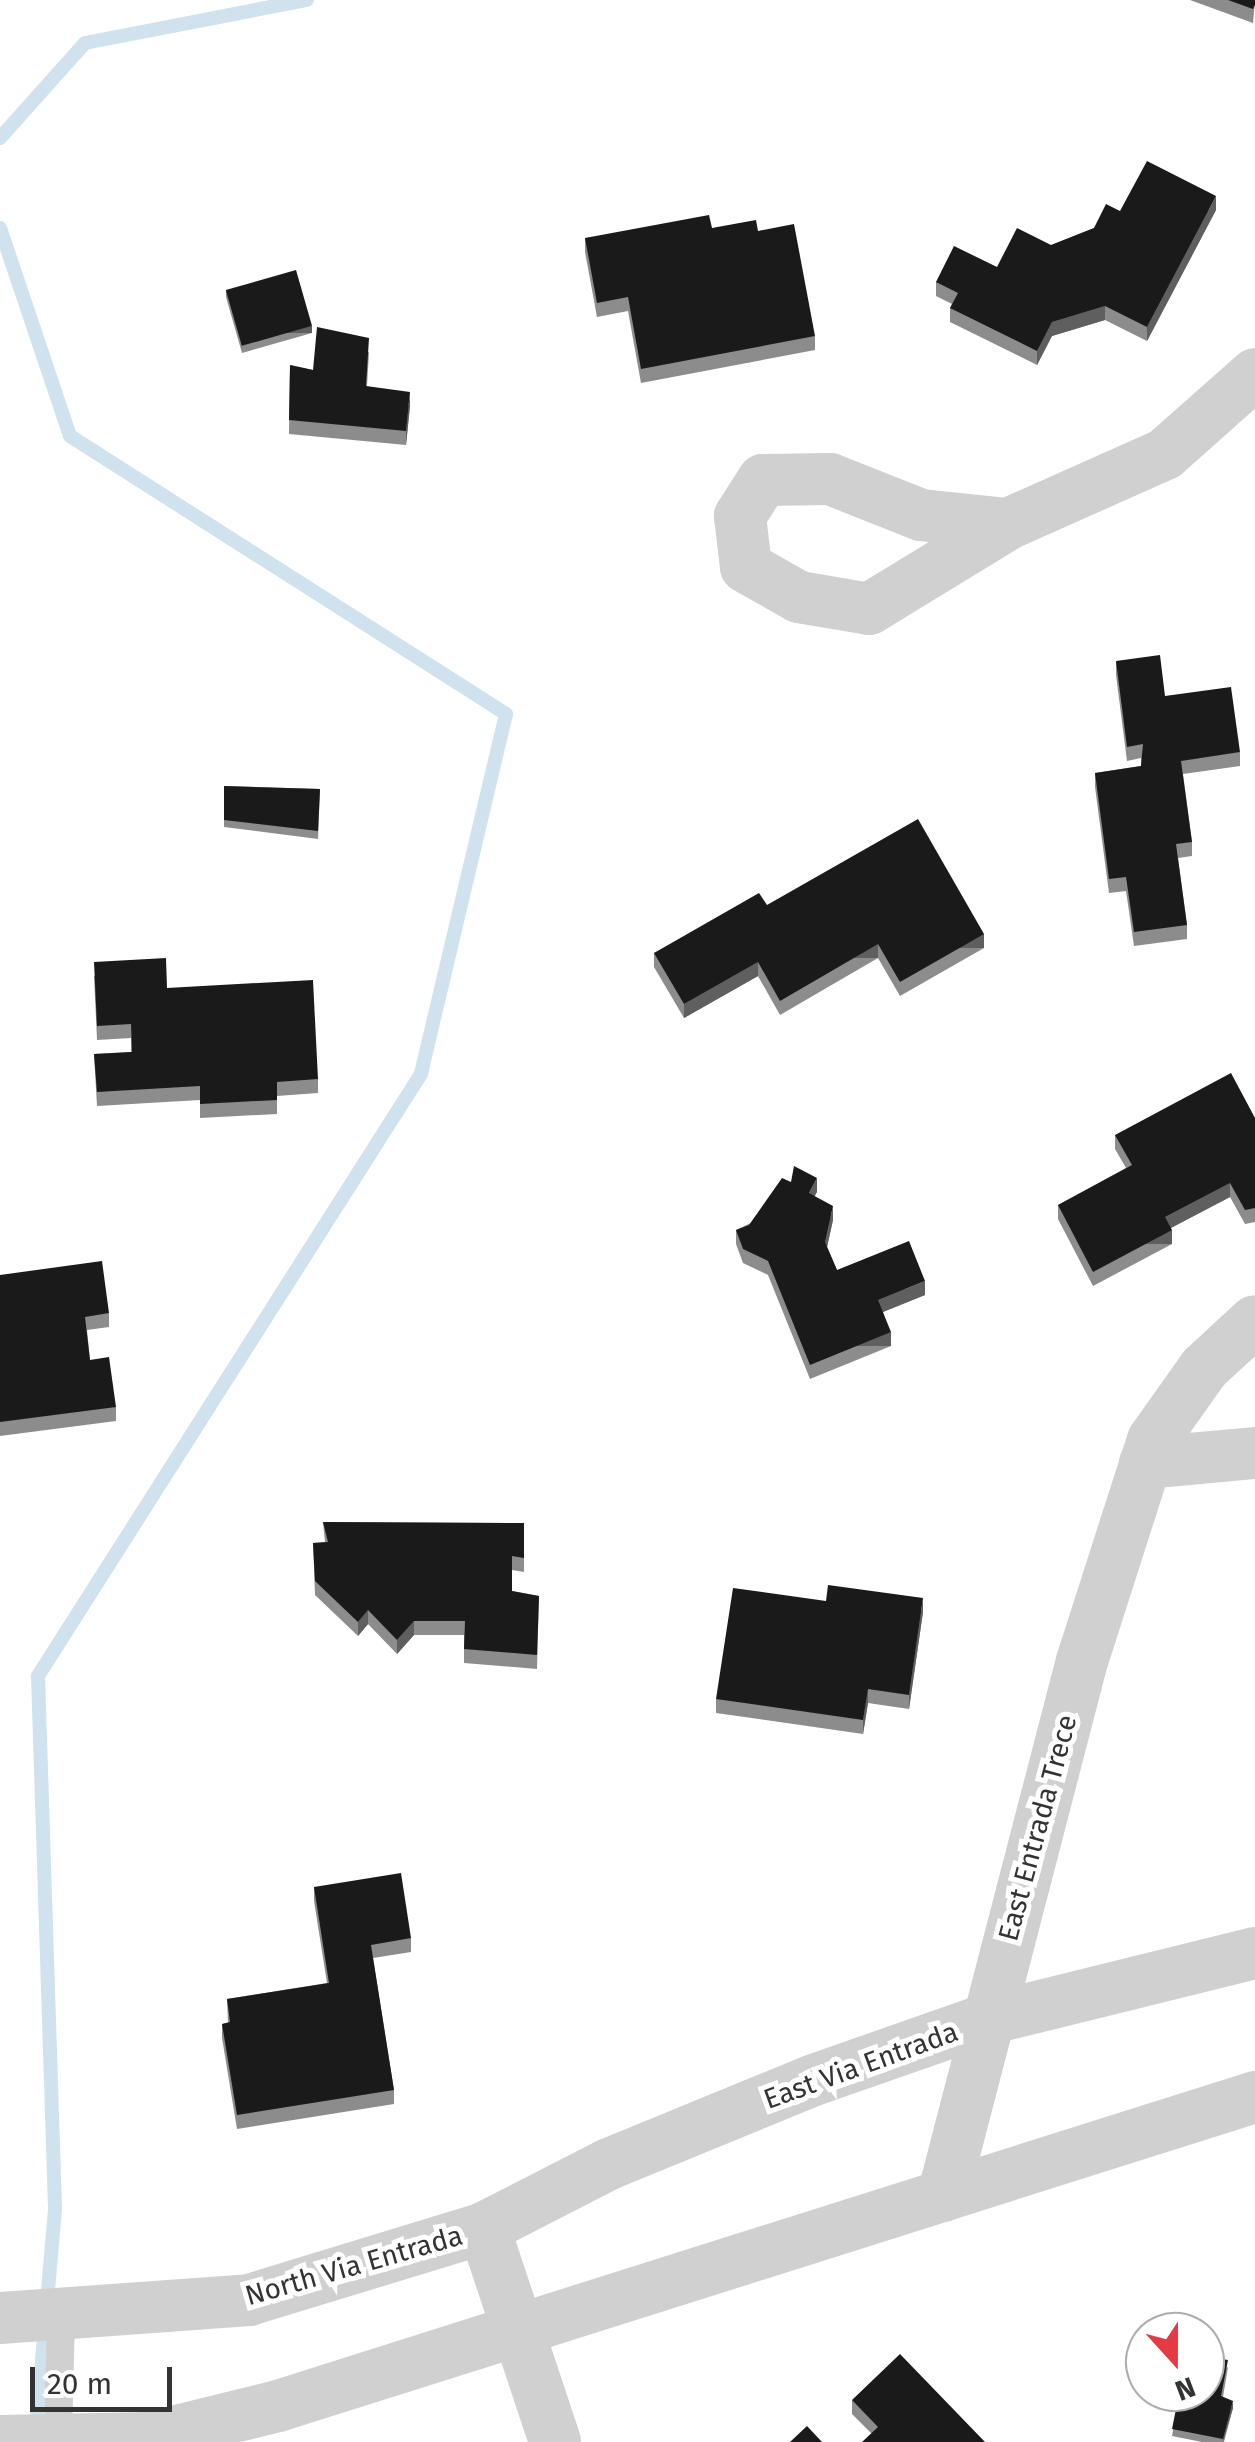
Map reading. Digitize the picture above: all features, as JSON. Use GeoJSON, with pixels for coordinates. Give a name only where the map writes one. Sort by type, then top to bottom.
{"type":"FeatureCollection","features":[{"type":"Feature","properties":{"kind":"street"},"geometry":{"type":"LineString","coordinates":[[1008,524],[1165,454],[1255,374]]}},
{"type":"Feature","properties":{"kind":"street","name":"East Entrada Trece"},"geometry":{"type":"LineString","coordinates":[[943,2196],[1082,1660],[1153,1440],[1204,1368],[1255,1321]]}},
{"type":"Feature","properties":{"kind":"street"},"geometry":{"type":"LineString","coordinates":[[1145,1463],[1255,1453]]}},
{"type":"Feature","properties":{"kind":"street","name":"East Via Entrada"},"geometry":{"type":"LineString","coordinates":[[484,2228],[609,2164],[812,2081],[988,2019],[1255,1954]]}},
{"type":"Feature","properties":{"kind":"street"},"geometry":{"type":"LineString","coordinates":[[0,2441],[148,2438],[278,2406],[516,2327],[1255,2097]]}},
{"type":"Feature","properties":{"kind":"street","name":"North Via Entrada"},"geometry":{"type":"LineString","coordinates":[[0,2318],[249,2300],[484,2228],[555,2442]]}},
{"type":"Feature","properties":{"kind":"lane"},"geometry":{"type":"LineString","coordinates":[[58,2439],[61,2314]]}},
{"type":"Feature","properties":{"kind":"building"},"geometry":{"type":"Polygon","coordinates":[[[1228,0],[1255,0],[1255,5],[1253,9],[1228,0]]]}},
{"type":"Feature","properties":{"kind":"building"},"geometry":{"type":"Polygon","coordinates":[[[1147,161],[1216,196],[1147,327],[1105,306],[1052,322],[1037,351],[950,308],[958,293],[936,282],[954,246],[997,267],[1017,228],[1051,245],[1094,228],[1106,204],[1120,211],[1147,161]]]}},
{"type":"Feature","properties":{"kind":"building"},"geometry":{"type":"Polygon","coordinates":[[[709,215],[712,228],[756,220],[758,231],[794,224],[815,336],[641,369],[628,297],[597,303],[585,238],[709,215]]]}},
{"type":"Feature","properties":{"kind":"building"},"geometry":{"type":"Polygon","coordinates":[[[296,270],[312,326],[242,346],[226,290],[296,270]]]}},
{"type":"Feature","properties":{"kind":"building"},"geometry":{"type":"Polygon","coordinates":[[[317,327],[369,338],[366,386],[410,392],[406,431],[289,420],[290,365],[313,370],[317,327]]]}},
{"type":"Feature","properties":{"kind":"building"},"geometry":{"type":"Polygon","coordinates":[[[1160,655],[1165,696],[1231,687],[1240,752],[1181,761],[1192,842],[1176,844],[1187,925],[1134,932],[1126,877],[1109,879],[1095,773],[1141,766],[1143,744],[1127,747],[1116,661],[1160,655]]]}},
{"type":"Feature","properties":{"kind":"building"},"geometry":{"type":"Polygon","coordinates":[[[224,786],[320,789],[318,831],[224,820],[224,786]]]}},
{"type":"Feature","properties":{"kind":"building"},"geometry":{"type":"Polygon","coordinates":[[[918,819],[984,934],[900,982],[878,944],[780,1001],[758,962],[684,1004],[654,953],[759,893],[767,905],[918,819]]]}},
{"type":"Feature","properties":{"kind":"building"},"geometry":{"type":"Polygon","coordinates":[[[166,958],[167,988],[313,980],[318,1079],[277,1082],[277,1100],[200,1104],[200,1086],[97,1092],[94,1054],[132,1052],[131,1024],[97,1026],[94,962],[166,958]]]}},
{"type":"Feature","properties":{"kind":"building"},"geometry":{"type":"Polygon","coordinates":[[[1231,1073],[1255,1118],[1255,1208],[1245,1210],[1230,1183],[1165,1217],[1172,1230],[1093,1272],[1058,1205],[1132,1165],[1115,1135],[1231,1073]]]}},
{"type":"Feature","properties":{"kind":"building"},"geometry":{"type":"Polygon","coordinates":[[[794,1166],[817,1178],[809,1193],[833,1206],[825,1242],[837,1270],[909,1241],[925,1281],[878,1300],[891,1332],[810,1365],[768,1261],[743,1249],[736,1230],[749,1225],[782,1178],[791,1182],[794,1166]]]}},
{"type":"Feature","properties":{"kind":"building"},"geometry":{"type":"Polygon","coordinates":[[[102,1261],[109,1313],[85,1317],[90,1360],[109,1357],[116,1407],[0,1422],[0,1275],[102,1261]]]}},
{"type":"Feature","properties":{"kind":"building"},"geometry":{"type":"Polygon","coordinates":[[[323,1522],[524,1523],[524,1558],[512,1556],[512,1591],[539,1596],[537,1655],[464,1649],[465,1621],[414,1621],[397,1640],[368,1610],[358,1622],[315,1581],[313,1543],[328,1542],[323,1522]]]}},
{"type":"Feature","properties":{"kind":"building"},"geometry":{"type":"Polygon","coordinates":[[[828,1585],[923,1598],[909,1695],[868,1689],[863,1720],[716,1699],[733,1588],[826,1601],[828,1585]]]}},
{"type":"Feature","properties":{"kind":"building"},"geometry":{"type":"Polygon","coordinates":[[[401,1873],[411,1938],[371,1945],[394,2090],[237,2115],[222,2024],[230,2022],[227,1999],[329,1983],[314,1887],[401,1873]]]}},
{"type":"Feature","properties":{"kind":"building"},"geometry":{"type":"Polygon","coordinates":[[[900,2354],[985,2442],[862,2442],[878,2427],[852,2400],[900,2354]]]}},
{"type":"Feature","properties":{"kind":"building"},"geometry":{"type":"Polygon","coordinates":[[[1225,2398],[1233,2401],[1223,2439],[1172,2429],[1175,2412],[1225,2412],[1225,2398]]]}},
{"type":"Feature","properties":{"kind":"building"},"geometry":{"type":"Polygon","coordinates":[[[807,2426],[822,2442],[790,2442],[807,2426]]]}},
{"type":"Feature","properties":{"kind":"waterway"},"geometry":{"type":"LineString","coordinates":[[0,138],[85,43],[307,0]]}},
{"type":"Feature","properties":{"kind":"waterway"},"geometry":{"type":"LineString","coordinates":[[0,228],[70,436],[506,714],[421,1074],[38,1676],[55,2209],[36,2431]]}}]}
